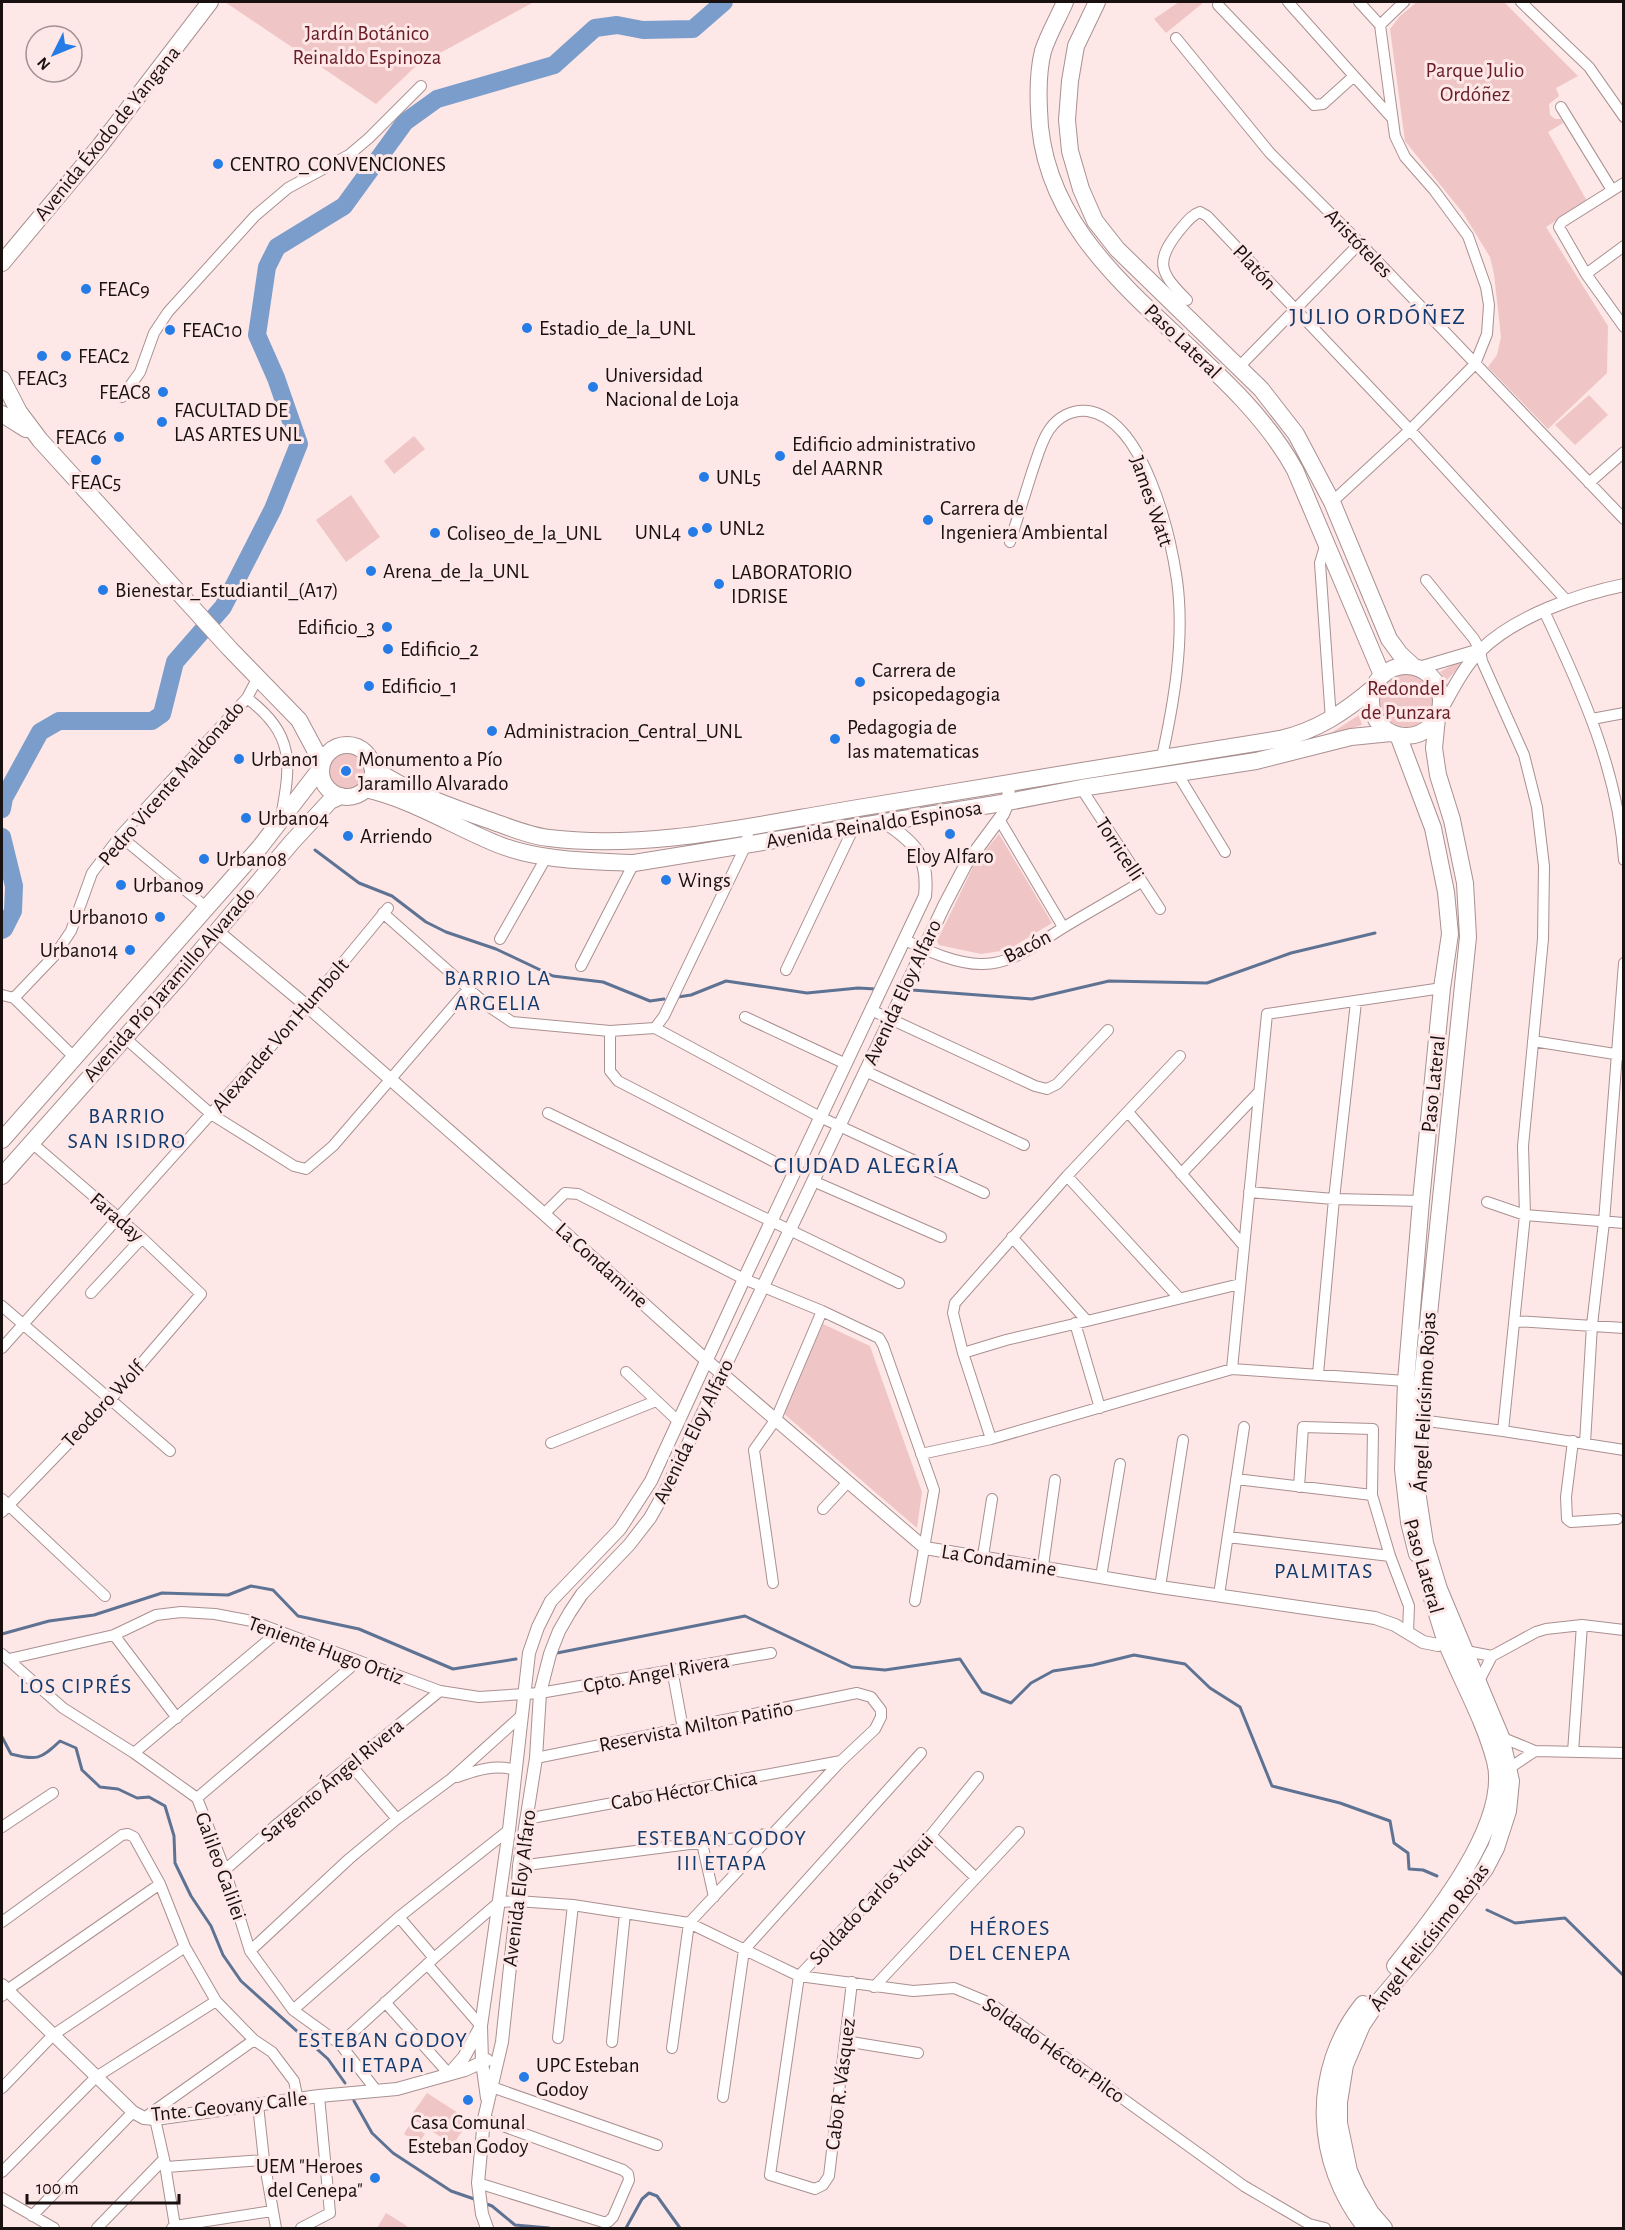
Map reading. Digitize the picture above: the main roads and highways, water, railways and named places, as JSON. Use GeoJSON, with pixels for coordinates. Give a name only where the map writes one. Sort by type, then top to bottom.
{"type":"FeatureCollection","features":[{"type":"Feature","properties":{"kind":"main road","name":"Avenida Éxodo de Yangana"},"geometry":{"type":"LineString","coordinates":[[3,261],[99,147],[210,2]]}},
{"type":"Feature","properties":{"kind":"main road","name":"Paso Lateral"},"geometry":{"type":"LineString","coordinates":[[1065,2],[1043,51],[1038,83],[1039,130],[1047,168],[1060,201],[1089,246],[1120,280],[1220,377],[1272,434],[1286,453],[1326,542],[1378,682]]}},
{"type":"Feature","properties":{"kind":"main road","name":"Paso Lateral"},"geometry":{"type":"LineString","coordinates":[[1096,2],[1076,46],[1067,120],[1070,151],[1081,189],[1095,221],[1117,249],[1262,389],[1296,434],[1332,502],[1389,639],[1400,654],[1416,667]]}},
{"type":"Feature","properties":{"kind":"main road"},"geometry":{"type":"LineString","coordinates":[[2,279],[3,261]]}},
{"type":"Feature","properties":{"kind":"main road"},"geometry":{"type":"LineString","coordinates":[[2,379],[19,412],[40,440],[299,720],[322,766],[326,785],[340,796],[356,795],[365,789],[371,779],[372,767],[362,750],[306,732]]}},
{"type":"Feature","properties":{"kind":"main road"},"geometry":{"type":"LineString","coordinates":[[2,414],[40,440]]}},
{"type":"Feature","properties":{"kind":"main road"},"geometry":{"type":"LineString","coordinates":[[1402,666],[1416,667],[1427,672],[1437,684],[1442,701],[1439,715],[1432,726],[1416,735],[1395,734],[1382,727],[1372,709],[1378,682],[1391,669],[1402,666]]}},
{"type":"Feature","properties":{"kind":"main road","name":"Avenida Reinaldo Espinosa"},"geometry":{"type":"LineString","coordinates":[[365,789],[408,804],[497,844],[547,856],[634,863],[1256,761],[1282,747],[1296,736],[1331,720],[1378,682]]}},
{"type":"Feature","properties":{"kind":"main road","name":"Ángel Felicísimo Rojas"},"geometry":{"type":"LineString","coordinates":[[1384,2229],[1356,2189],[1349,2171],[1339,2123],[1339,2102],[1346,2065],[1362,2025],[1374,2007],[1425,1947],[1485,1869],[1496,1848],[1508,1811],[1511,1781],[1501,1737],[1479,1681],[1458,1644],[1439,1589],[1425,1544],[1417,1491],[1420,1420],[1431,1299],[1468,937],[1465,883],[1452,820],[1437,776],[1434,748],[1439,715]]}},
{"type":"Feature","properties":{"kind":"main road","name":"Paso Lateral"},"geometry":{"type":"LineString","coordinates":[[1366,2229],[1347,2203],[1329,2154],[1323,2115],[1332,2065],[1347,2027],[1409,1948],[1465,1870],[1487,1829],[1497,1785],[1496,1762],[1477,1710],[1458,1644],[1419,1563],[1409,1522],[1403,1468],[1406,1381],[1420,1201],[1442,988],[1450,934],[1446,892],[1433,828],[1395,734]]}},
{"type":"Feature","properties":{"kind":"main road","name":"Avenida Reinaldo Espinosa"},"geometry":{"type":"LineString","coordinates":[[372,767],[386,777],[459,809],[527,834],[580,841],[634,841],[748,827],[1162,758],[1395,734]]}},
{"type":"Feature","properties":{"kind":"main road"},"geometry":{"type":"LineString","coordinates":[[322,766],[329,752],[345,745]]}},
{"type":"Feature","properties":{"kind":"main road","name":"Avenida Pío Jaramillo Alvarado"},"geometry":{"type":"LineString","coordinates":[[2,1140],[252,856],[322,766]]}},
{"type":"Feature","properties":{"kind":"main road","name":"Avenida Pío Jaramillo Alvarado"},"geometry":{"type":"LineString","coordinates":[[2,1176],[177,979],[268,870],[330,801],[340,796]]}},
{"type":"Feature","properties":{"kind":"main road"},"geometry":{"type":"LineString","coordinates":[[252,856],[268,870]]}},
{"type":"Feature","properties":{"kind":"main road"},"geometry":{"type":"LineString","coordinates":[[158,964],[177,979]]}},
{"type":"Feature","properties":{"kind":"main road"},"geometry":{"type":"LineString","coordinates":[[58,1075],[76,1091]]}},
{"type":"Feature","properties":{"kind":"waterway"},"geometry":{"type":"LineString","coordinates":[[2,809],[4,798],[40,732],[59,721],[152,721],[162,714],[175,662],[223,607],[273,509],[299,444],[276,378],[257,335],[267,267],[277,247],[344,206],[405,122],[437,99],[554,65],[595,28],[617,25],[643,30],[693,29],[724,2]]}},
{"type":"Feature","properties":{"kind":"waterway"},"geometry":{"type":"LineString","coordinates":[[2,837],[14,886],[13,911],[2,930]]}},
{"type":"Feature","properties":{"kind":"waterway"},"geometry":{"type":"LineString","coordinates":[[315,850],[359,883],[392,896],[426,922],[446,932],[496,949],[553,976],[603,982],[650,1001],[664,999]]}},
{"type":"Feature","properties":{"kind":"waterway"},"geometry":{"type":"LineString","coordinates":[[912,990],[1032,999],[1109,981],[1207,983],[1291,953],[1375,933]]}},
{"type":"Feature","properties":{"kind":"waterway"},"geometry":{"type":"LineString","coordinates":[[678,997],[691,995],[726,981],[807,993],[858,988],[876,989]]}},
{"type":"Feature","properties":{"kind":"waterway"},"geometry":{"type":"LineString","coordinates":[[2,1634],[49,1621],[94,1615],[162,1593],[228,1595],[251,1586],[273,1590],[298,1616],[359,1629],[453,1669],[516,1659]]}},
{"type":"Feature","properties":{"kind":"waterway"},"geometry":{"type":"LineString","coordinates":[[557,1653],[745,1616],[852,1667],[885,1670],[960,1659],[982,1692],[1011,1703],[1031,1683],[1053,1671],[1093,1665],[1134,1655],[1185,1664],[1210,1688],[1240,1707],[1272,1786],[1340,1803],[1390,1821],[1394,1843],[1408,1853],[1409,1869],[1423,1870],[1437,1876]]}},
{"type":"Feature","properties":{"kind":"waterway"},"geometry":{"type":"LineString","coordinates":[[2,1737],[11,1754],[33,1758],[48,1752],[60,1741],[76,1748],[82,1770],[100,1787],[118,1789],[137,1798],[149,1797],[165,1806],[174,1836],[175,1863],[191,1896],[211,1926],[223,1955],[241,1981],[328,2059],[345,2083]]}},
{"type":"Feature","properties":{"kind":"waterway"},"geometry":{"type":"LineString","coordinates":[[1487,1910],[1515,1923],[1565,1918],[1624,1976]]}},
{"type":"Feature","properties":{"kind":"waterway"},"geometry":{"type":"LineString","coordinates":[[354,2101],[372,2133],[393,2153],[451,2191],[477,2200]]}},
{"type":"Feature","properties":{"kind":"waterway"},"geometry":{"type":"LineString","coordinates":[[626,2228],[642,2199],[649,2193],[657,2196],[680,2228]]}},
{"type":"Feature","properties":{"kind":"waterway"},"geometry":{"type":"LineString","coordinates":[[484,2203],[492,2206],[515,2225],[549,2228]]}},
{"type":"Feature","properties":{"kind":"place","name":"CENTRO_CONVENCIONES"},"geometry":{"type":"Point","coordinates":[218,164]}},
{"type":"Feature","properties":{"kind":"place","name":"FEAC9"},"geometry":{"type":"Point","coordinates":[86,289]}},
{"type":"Feature","properties":{"kind":"place","name":"Estadio_de_la_UNL"},"geometry":{"type":"Point","coordinates":[527,328]}},
{"type":"Feature","properties":{"kind":"place","name":"FEAC10"},"geometry":{"type":"Point","coordinates":[170,330]}},
{"type":"Feature","properties":{"kind":"place","name":"FEAC3"},"geometry":{"type":"Point","coordinates":[42,356]}},
{"type":"Feature","properties":{"kind":"place","name":"FEAC2"},"geometry":{"type":"Point","coordinates":[66,356]}},
{"type":"Feature","properties":{"kind":"place","name":"Universidad Nacional de Loja"},"geometry":{"type":"Point","coordinates":[593,387]}},
{"type":"Feature","properties":{"kind":"place","name":"FEAC8"},"geometry":{"type":"Point","coordinates":[163,392]}},
{"type":"Feature","properties":{"kind":"place","name":"FACULTAD DE LAS ARTES UNL"},"geometry":{"type":"Point","coordinates":[162,422]}},
{"type":"Feature","properties":{"kind":"place","name":"FEAC6"},"geometry":{"type":"Point","coordinates":[119,437]}},
{"type":"Feature","properties":{"kind":"place","name":"Edificio administrativo del AARNR"},"geometry":{"type":"Point","coordinates":[780,456]}},
{"type":"Feature","properties":{"kind":"place","name":"FEAC5"},"geometry":{"type":"Point","coordinates":[96,460]}},
{"type":"Feature","properties":{"kind":"place","name":"UNL5"},"geometry":{"type":"Point","coordinates":[704,477]}},
{"type":"Feature","properties":{"kind":"place","name":"Carrera de Ingeniera Ambiental"},"geometry":{"type":"Point","coordinates":[928,520]}},
{"type":"Feature","properties":{"kind":"place","name":"UNL2"},"geometry":{"type":"Point","coordinates":[707,528]}},
{"type":"Feature","properties":{"kind":"place","name":"UNL4"},"geometry":{"type":"Point","coordinates":[693,532]}},
{"type":"Feature","properties":{"kind":"place","name":"Coliseo_de_la_UNL"},"geometry":{"type":"Point","coordinates":[435,533]}},
{"type":"Feature","properties":{"kind":"place","name":"Arena_de_la_UNL"},"geometry":{"type":"Point","coordinates":[371,571]}},
{"type":"Feature","properties":{"kind":"place","name":"LABORATORIO IDRISE"},"geometry":{"type":"Point","coordinates":[719,584]}},
{"type":"Feature","properties":{"kind":"place","name":"Bienestar_Estudiantil_(A17)"},"geometry":{"type":"Point","coordinates":[103,590]}},
{"type":"Feature","properties":{"kind":"place","name":"Edificio_3"},"geometry":{"type":"Point","coordinates":[387,627]}},
{"type":"Feature","properties":{"kind":"place","name":"Edificio_2"},"geometry":{"type":"Point","coordinates":[388,649]}},
{"type":"Feature","properties":{"kind":"place","name":"Carrera de psicopedagogia"},"geometry":{"type":"Point","coordinates":[860,682]}},
{"type":"Feature","properties":{"kind":"place","name":"Edificio_1"},"geometry":{"type":"Point","coordinates":[369,686]}},
{"type":"Feature","properties":{"kind":"place","name":"Administracion_Central_UNL"},"geometry":{"type":"Point","coordinates":[492,731]}},
{"type":"Feature","properties":{"kind":"place","name":"Pedagogia de las matematicas"},"geometry":{"type":"Point","coordinates":[835,739]}},
{"type":"Feature","properties":{"kind":"place","name":"Urbano1"},"geometry":{"type":"Point","coordinates":[239,759]}},
{"type":"Feature","properties":{"kind":"place","name":"Monumento a Pío Jaramillo Alvarado"},"geometry":{"type":"Point","coordinates":[346,771]}},
{"type":"Feature","properties":{"kind":"place","name":"Urbano4"},"geometry":{"type":"Point","coordinates":[246,818]}},
{"type":"Feature","properties":{"kind":"place","name":"Eloy Alfaro"},"geometry":{"type":"Point","coordinates":[950,834]}},
{"type":"Feature","properties":{"kind":"place","name":"Arriendo"},"geometry":{"type":"Point","coordinates":[348,836]}},
{"type":"Feature","properties":{"kind":"place","name":"Urbano8"},"geometry":{"type":"Point","coordinates":[204,859]}},
{"type":"Feature","properties":{"kind":"place","name":"Wings"},"geometry":{"type":"Point","coordinates":[666,880]}},
{"type":"Feature","properties":{"kind":"place","name":"Urbano9"},"geometry":{"type":"Point","coordinates":[121,885]}},
{"type":"Feature","properties":{"kind":"place","name":"Urbano10"},"geometry":{"type":"Point","coordinates":[160,917]}},
{"type":"Feature","properties":{"kind":"place","name":"Urbano14"},"geometry":{"type":"Point","coordinates":[130,950]}},
{"type":"Feature","properties":{"kind":"place","name":"UPC Esteban Godoy"},"geometry":{"type":"Point","coordinates":[524,2077]}},
{"type":"Feature","properties":{"kind":"place","name":"Casa Comunal Esteban Godoy"},"geometry":{"type":"Point","coordinates":[468,2100]}},
{"type":"Feature","properties":{"kind":"place","name":"UEM \"Heroes del Cenepa\""},"geometry":{"type":"Point","coordinates":[375,2178]}},
{"type":"Feature","properties":{"kind":"district","name":"JULIO ORDÓÑEZ"},"geometry":{"type":"Point","coordinates":[1378,316]}},
{"type":"Feature","properties":{"kind":"district","name":"BARRIO LA ARGELIA"},"geometry":{"type":"Point","coordinates":[498,990]}},
{"type":"Feature","properties":{"kind":"district","name":"BARRIO SAN ISIDRO"},"geometry":{"type":"Point","coordinates":[127,1128]}},
{"type":"Feature","properties":{"kind":"district","name":"CIUDAD ALEGRÍA"},"geometry":{"type":"Point","coordinates":[867,1165]}},
{"type":"Feature","properties":{"kind":"district","name":"PALMITAS"},"geometry":{"type":"Point","coordinates":[1324,1570]}},
{"type":"Feature","properties":{"kind":"district","name":"LOS CIPRÉS"},"geometry":{"type":"Point","coordinates":[76,1685]}},
{"type":"Feature","properties":{"kind":"district","name":"ESTEBAN GODOY III ETAPA"},"geometry":{"type":"Point","coordinates":[722,1850]}},
{"type":"Feature","properties":{"kind":"district","name":"HÉROES DEL CENEPA"},"geometry":{"type":"Point","coordinates":[1010,1940]}},
{"type":"Feature","properties":{"kind":"district","name":"ESTEBAN GODOY II ETAPA"},"geometry":{"type":"Point","coordinates":[383,2052]}},
{"type":"Feature","properties":{"kind":"park label","name":"Jardín Botánico Reinaldo Espinoza"},"geometry":{"type":"Point","coordinates":[367,45]}},
{"type":"Feature","properties":{"kind":"park label","name":"Parque Julio Ordóñez"},"geometry":{"type":"Point","coordinates":[1475,82]}},
{"type":"Feature","properties":{"kind":"park label","name":"Redondel de Punzara"},"geometry":{"type":"Point","coordinates":[1406,700]}}]}
